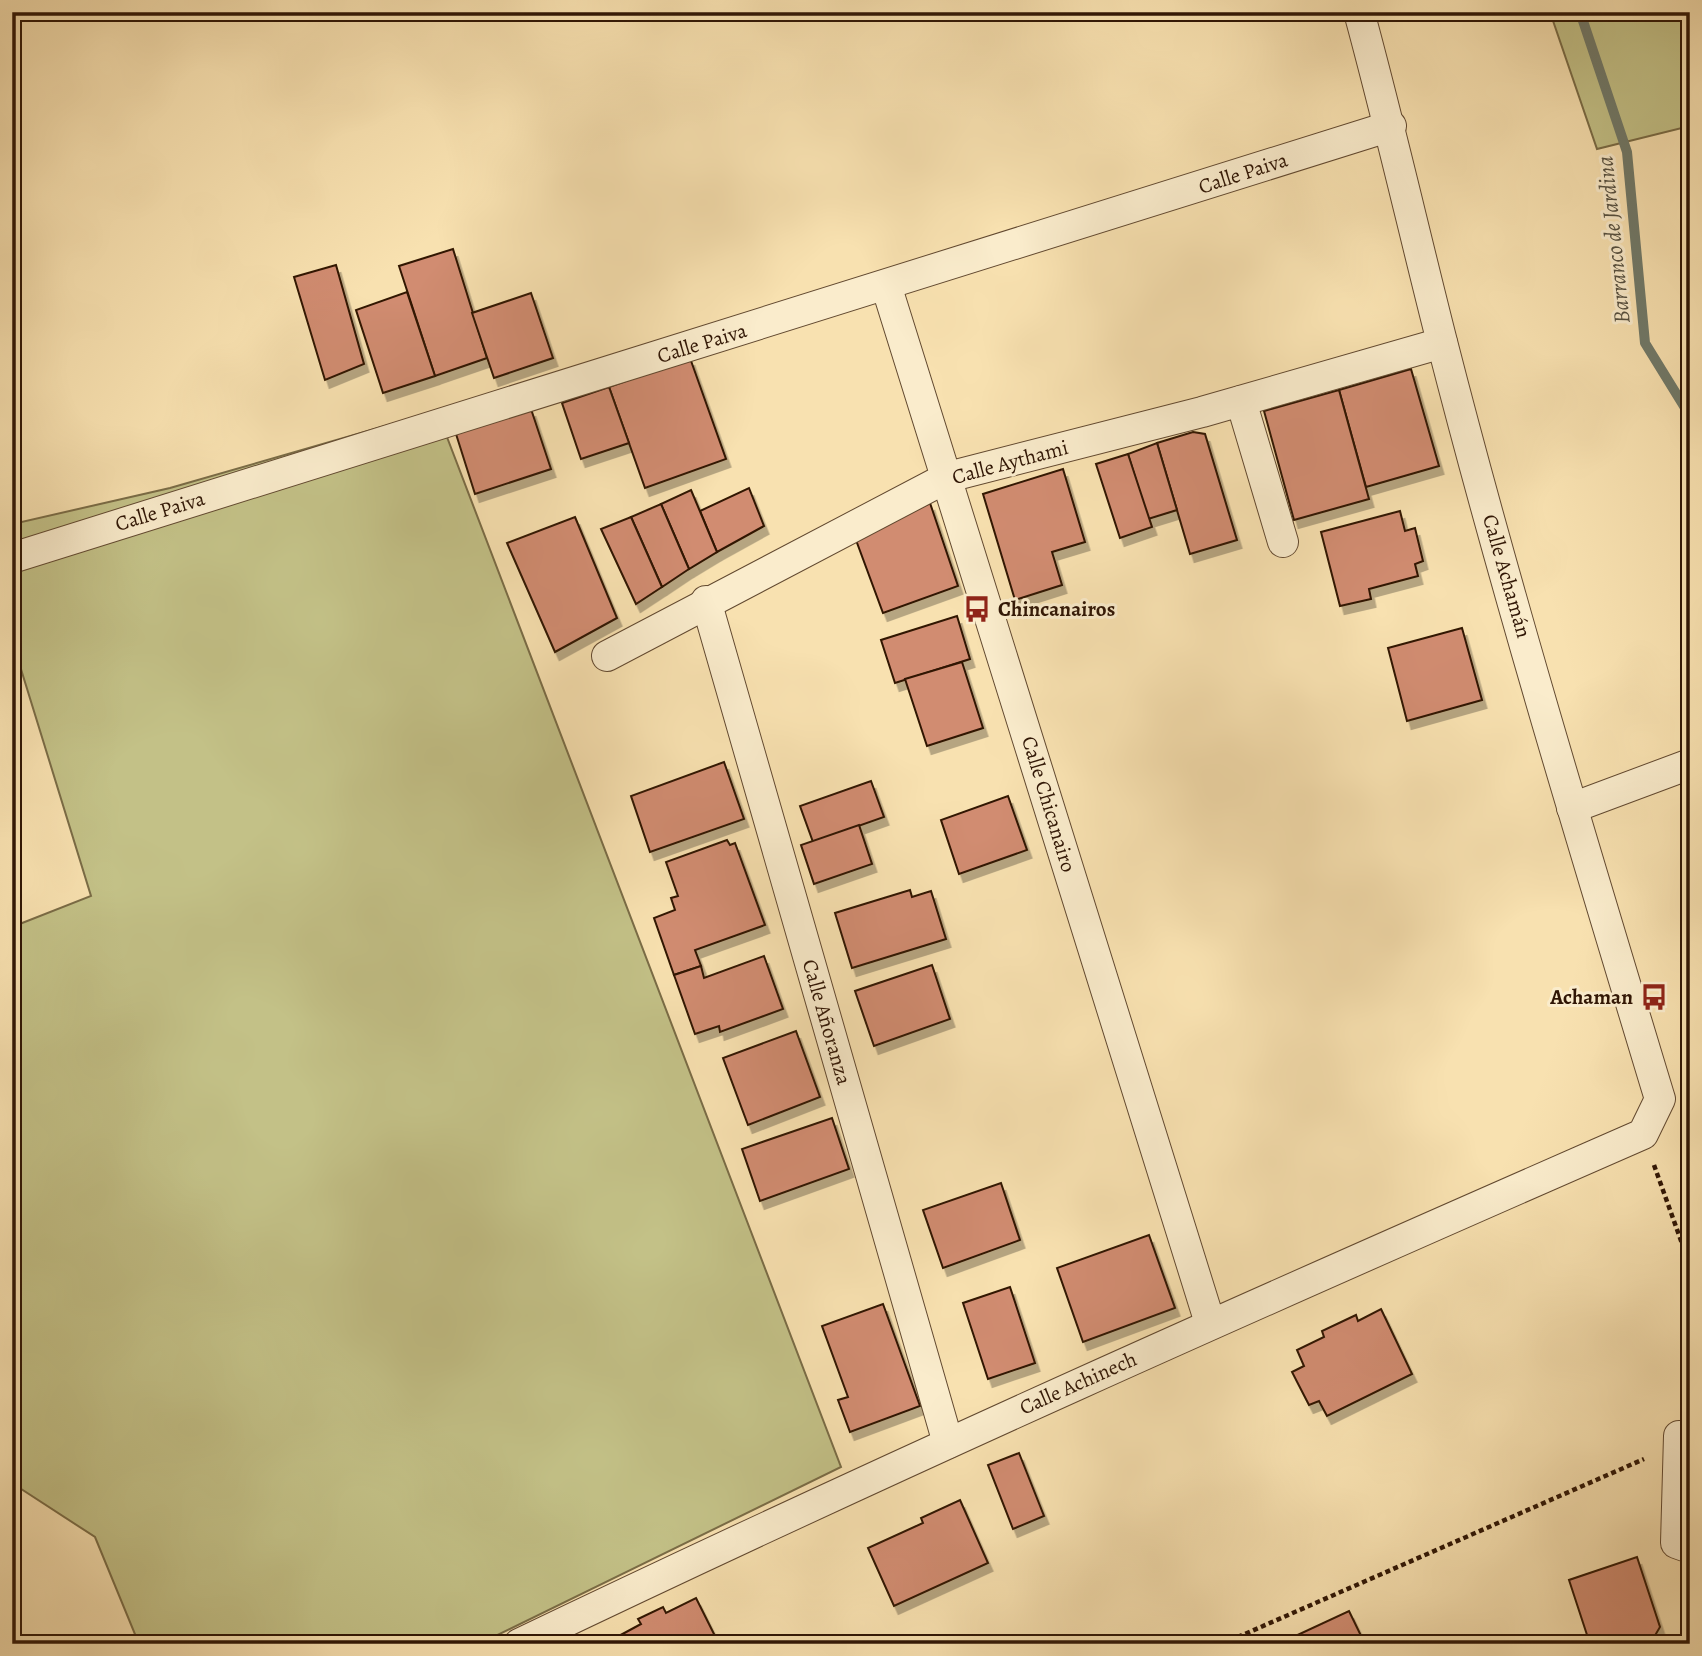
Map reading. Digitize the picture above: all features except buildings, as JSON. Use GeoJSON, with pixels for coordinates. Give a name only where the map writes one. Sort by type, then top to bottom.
{"type":"FeatureCollection","features":[{"type":"Feature","properties":{"kind":"street","name":"Calle Achamán"},"geometry":{"type":"LineString","coordinates":[[1359,12],[1391,126],[1443,343],[1572,808],[1660,1099],[1643,1134]]}},
{"type":"Feature","properties":{"kind":"street","name":"Calle Paiva"},"geometry":{"type":"LineString","coordinates":[[12,558],[1391,126]]}},
{"type":"Feature","properties":{"kind":"street","name":"Calle Chicanairo"},"geometry":{"type":"LineString","coordinates":[[887,285],[1210,1323]]}},
{"type":"Feature","properties":{"kind":"street","name":"Calle Aythami"},"geometry":{"type":"LineString","coordinates":[[607,656],[706,601],[948,477],[1241,401],[1443,343]]}},
{"type":"Feature","properties":{"kind":"street"},"geometry":{"type":"LineString","coordinates":[[1241,401],[1283,542]]}},
{"type":"Feature","properties":{"kind":"street","name":"Calle Añoranza"},"geometry":{"type":"LineString","coordinates":[[706,601],[948,1443]]}},
{"type":"Feature","properties":{"kind":"street"},"geometry":{"type":"LineString","coordinates":[[1572,808],[1690,764]]}},
{"type":"Feature","properties":{"kind":"street","name":"Calle Achinech"},"geometry":{"type":"LineString","coordinates":[[519,1644],[825,1497],[1210,1323],[1643,1134]]}},
{"type":"Feature","properties":{"kind":"street"},"geometry":{"type":"LineString","coordinates":[[1679,1436],[1676,1542],[1690,1548]]}},
{"type":"Feature","properties":{"kind":"path"},"geometry":{"type":"LineString","coordinates":[[1643,1134],[1690,1266]]}},
{"type":"Feature","properties":{"kind":"path"},"geometry":{"type":"LineString","coordinates":[[1222,1644],[1664,1450],[1679,1436]]}},
{"type":"Feature","properties":{"kind":"shaded area"},"geometry":{"type":"Polygon","coordinates":[[[1550,12],[1690,12],[1690,126],[1597,149],[1550,12]]]}},
{"type":"Feature","properties":{"kind":"shaded area"},"geometry":{"type":"Polygon","coordinates":[[[437,411],[841,1467],[479,1644],[139,1644],[95,1537],[12,1483],[12,927],[91,896],[12,640],[12,549],[17,523],[170,488],[437,411]]]}},
{"type":"Feature","properties":{"kind":"waterway","name":"Barranco de Jardina"},"geometry":{"type":"LineString","coordinates":[[1580,12],[1627,152],[1645,343],[1690,416]]}},
{"type":"Feature","properties":{"kind":"place","name":"Chincanairos"},"geometry":{"type":"Point","coordinates":[977,609]}},
{"type":"Feature","properties":{"kind":"place","name":"Achaman"},"geometry":{"type":"Point","coordinates":[1654,997]}}]}
